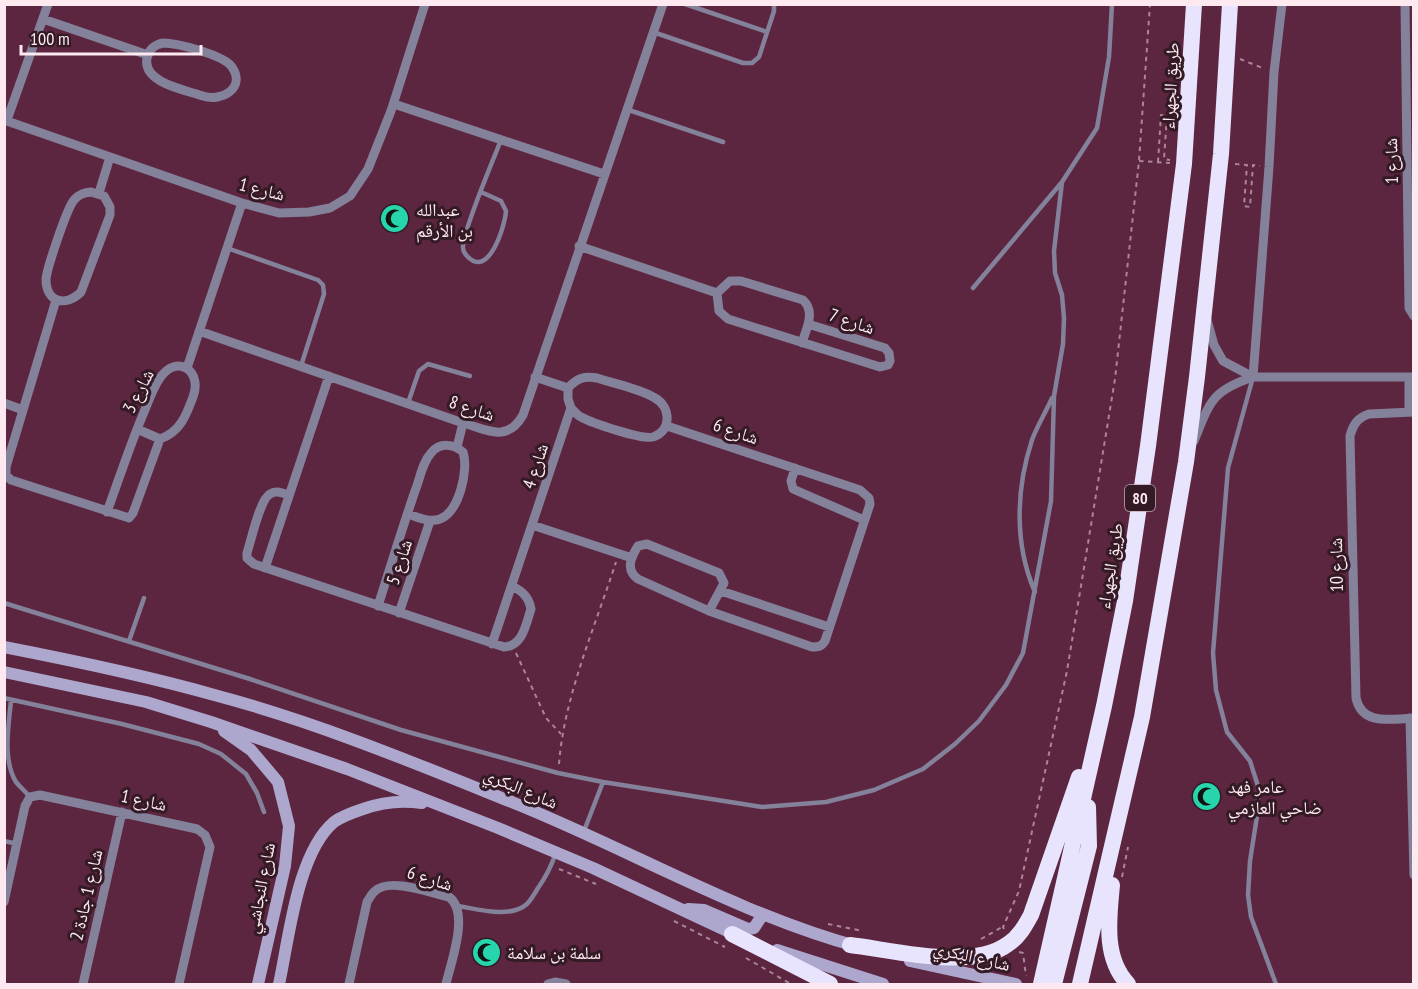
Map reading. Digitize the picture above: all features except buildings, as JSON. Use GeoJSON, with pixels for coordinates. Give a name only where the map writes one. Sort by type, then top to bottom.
{"type":"FeatureCollection","features":[{"type":"Feature","properties":{"kind":"highway","name":"80"},"geometry":{"type":"LineString","coordinates":[[1080,984],[1144,705],[1186,462],[1221,154],[1230,4]]}},
{"type":"Feature","properties":{"kind":"highway","name":"طريق الجهراء"},"geometry":{"type":"LineString","coordinates":[[1041,984],[1104,706],[1125,601],[1148,446],[1184,164],[1194,5]]}},
{"type":"Feature","properties":{"kind":"highway"},"geometry":{"type":"LineString","coordinates":[[850,945],[954,959],[981,956],[998,951],[1020,934],[1031,915],[1104,706]]}},
{"type":"Feature","properties":{"kind":"highway"},"geometry":{"type":"LineString","coordinates":[[1128,984],[1117,968],[1110,948],[1109,917],[1112,880],[1130,770]]}},
{"type":"Feature","properties":{"kind":"highway"},"geometry":{"type":"LineString","coordinates":[[1054,984],[1089,846],[1087,782]]}},
{"type":"Feature","properties":{"kind":"highway"},"geometry":{"type":"LineString","coordinates":[[731,942],[830,984]]}},
{"type":"Feature","properties":{"kind":"main road","name":"شارع البكري"},"geometry":{"type":"LineString","coordinates":[[4,647],[167,682],[288,717],[516,803],[763,914],[850,945],[1016,984]]}},
{"type":"Feature","properties":{"kind":"main road"},"geometry":{"type":"LineString","coordinates":[[4,672],[146,702],[347,769],[498,828],[684,909],[731,942],[883,984]]}},
{"type":"Feature","properties":{"kind":"main road","name":"شارع النجاشي"},"geometry":{"type":"LineString","coordinates":[[211,722],[251,750],[278,782],[289,826],[285,866],[258,984]]}},
{"type":"Feature","properties":{"kind":"main road"},"geometry":{"type":"LineString","coordinates":[[279,984],[308,859],[334,822],[373,805],[414,802],[439,806]]}},
{"type":"Feature","properties":{"kind":"main road"},"geometry":{"type":"LineString","coordinates":[[684,909],[704,910],[748,929],[754,928],[763,914]]}},
{"type":"Feature","properties":{"kind":"street"},"geometry":{"type":"LineString","coordinates":[[6,120],[48,4]]}},
{"type":"Feature","properties":{"kind":"street","name":"شارع 1"},"geometry":{"type":"LineString","coordinates":[[6,120],[242,203],[279,213],[309,212],[330,208],[350,196],[368,169],[394,104],[425,4]]}},
{"type":"Feature","properties":{"kind":"street","name":"شارع 8"},"geometry":{"type":"LineString","coordinates":[[199,331],[463,423],[499,433],[509,432],[517,425],[522,415],[536,377],[663,4]]}},
{"type":"Feature","properties":{"kind":"street"},"geometry":{"type":"LineString","coordinates":[[1253,377],[1274,72],[1282,4]]}},
{"type":"Feature","properties":{"kind":"street","name":"شارع 1"},"geometry":{"type":"LineString","coordinates":[[1405,4],[1409,308],[1413,316]]}},
{"type":"Feature","properties":{"kind":"street"},"geometry":{"type":"LineString","coordinates":[[44,19],[148,55]]}},
{"type":"Feature","properties":{"kind":"street"},"geometry":{"type":"LineString","coordinates":[[173,43],[225,60],[233,69],[234,84],[226,96],[210,98],[161,82],[148,70],[146,62],[148,55],[156,45],[173,43]]}},
{"type":"Feature","properties":{"kind":"street"},"geometry":{"type":"LineString","coordinates":[[394,104],[604,174]]}},
{"type":"Feature","properties":{"kind":"street"},"geometry":{"type":"LineString","coordinates":[[99,193],[110,157]]}},
{"type":"Feature","properties":{"kind":"street"},"geometry":{"type":"LineString","coordinates":[[84,193],[99,193],[108,201],[110,215],[84,285],[74,298],[65,301],[56,300],[50,296],[47,288],[48,269],[72,202],[84,193]]}},
{"type":"Feature","properties":{"kind":"street"},"geometry":{"type":"LineString","coordinates":[[56,300],[5,472],[6,476],[11,480],[126,518],[131,516],[160,439],[174,432],[181,425],[194,395],[195,380],[187,368],[242,203]]}},
{"type":"Feature","properties":{"kind":"street"},"geometry":{"type":"LineString","coordinates":[[579,246],[717,293]]}},
{"type":"Feature","properties":{"kind":"street","name":"شارع 7"},"geometry":{"type":"LineString","coordinates":[[802,343],[810,314],[809,308],[802,300],[741,281],[730,281],[717,293],[719,311],[728,319],[802,343],[880,367],[888,365],[890,361],[890,353],[885,348],[808,324]]}},
{"type":"Feature","properties":{"kind":"street"},"geometry":{"type":"LineString","coordinates":[[1204,307],[1214,345],[1223,361],[1253,377]]}},
{"type":"Feature","properties":{"kind":"street","name":"شارع 3"},"geometry":{"type":"LineString","coordinates":[[107,512],[153,389],[163,373],[170,367],[177,365],[187,368]]}},
{"type":"Feature","properties":{"kind":"street"},"geometry":{"type":"LineString","coordinates":[[265,568],[329,376]]}},
{"type":"Feature","properties":{"kind":"street"},"geometry":{"type":"LineString","coordinates":[[536,377],[568,388],[574,382],[588,377],[597,378],[654,397],[664,407],[667,426],[653,437],[639,437],[583,418],[571,408]]}},
{"type":"Feature","properties":{"kind":"street"},"geometry":{"type":"LineString","coordinates":[[1186,462],[1212,399],[1235,383],[1253,377],[1411,377]]}},
{"type":"Feature","properties":{"kind":"street","name":"شارع 10"},"geometry":{"type":"LineString","coordinates":[[1411,377],[1411,412],[1363,416],[1356,421],[1350,436],[1356,698],[1358,708],[1368,717],[1412,718],[1413,875]]}},
{"type":"Feature","properties":{"kind":"street","name":"شارع 4"},"geometry":{"type":"LineString","coordinates":[[492,644],[571,408],[568,388]]}},
{"type":"Feature","properties":{"kind":"street"},"geometry":{"type":"LineString","coordinates":[[4,403],[23,410]]}},
{"type":"Feature","properties":{"kind":"street"},"geometry":{"type":"LineString","coordinates":[[457,447],[463,423]]}},
{"type":"Feature","properties":{"kind":"street","name":"شارع 6"},"geometry":{"type":"LineString","coordinates":[[632,558],[630,570],[632,575],[638,579],[709,611],[812,647],[822,646],[870,504],[866,493],[667,426]]}},
{"type":"Feature","properties":{"kind":"street","name":"شارع 3"},"geometry":{"type":"LineString","coordinates":[[137,429],[160,439]]}},
{"type":"Feature","properties":{"kind":"street","name":"شارع 5"},"geometry":{"type":"LineString","coordinates":[[378,606],[408,514],[429,454],[439,447],[457,447],[464,452],[466,472],[453,509],[441,519],[430,521],[408,514]]}},
{"type":"Feature","properties":{"kind":"street"},"geometry":{"type":"LineString","coordinates":[[795,468],[791,487],[864,520]]}},
{"type":"Feature","properties":{"kind":"street"},"geometry":{"type":"LineString","coordinates":[[289,495],[278,492],[267,496],[247,553],[249,561],[492,644],[511,646],[517,643],[522,636],[531,609],[526,596],[512,586]]}},
{"type":"Feature","properties":{"kind":"street","name":"شارع 5"},"geometry":{"type":"LineString","coordinates":[[399,613],[430,521]]}},
{"type":"Feature","properties":{"kind":"street"},"geometry":{"type":"LineString","coordinates":[[532,525],[632,558],[638,546],[646,544],[719,573],[724,580],[721,591],[709,611]]}},
{"type":"Feature","properties":{"kind":"street"},"geometry":{"type":"LineString","coordinates":[[721,591],[829,627]]}},
{"type":"Feature","properties":{"kind":"street","name":"شارع 1"},"geometry":{"type":"LineString","coordinates":[[30,797],[40,795],[122,812],[196,829],[206,835],[210,847],[179,984]]}},
{"type":"Feature","properties":{"kind":"street"},"geometry":{"type":"LineString","coordinates":[[4,902],[25,807],[30,797]]}},
{"type":"Feature","properties":{"kind":"street","name":"شارع 1 جادة 2"},"geometry":{"type":"LineString","coordinates":[[83,984],[122,812]]}},
{"type":"Feature","properties":{"kind":"street","name":"شارع 6"},"geometry":{"type":"LineString","coordinates":[[349,984],[367,902],[374,891],[384,886],[395,885],[449,897],[458,906],[460,920],[446,984]]}},
{"type":"Feature","properties":{"kind":"street"},"geometry":{"type":"LineString","coordinates":[[548,984],[555,982],[566,984]]}},
{"type":"Feature","properties":{"kind":"lane"},"geometry":{"type":"LineString","coordinates":[[685,4],[767,32]]}},
{"type":"Feature","properties":{"kind":"lane"},"geometry":{"type":"LineString","coordinates":[[653,32],[747,64],[752,63],[759,57],[774,11],[774,4]]}},
{"type":"Feature","properties":{"kind":"lane"},"geometry":{"type":"LineString","coordinates":[[973,288],[1062,182],[1097,128],[1109,57],[1112,4]]}},
{"type":"Feature","properties":{"kind":"lane"},"geometry":{"type":"LineString","coordinates":[[626,110],[723,142]]}},
{"type":"Feature","properties":{"kind":"lane"},"geometry":{"type":"LineString","coordinates":[[481,192],[501,201],[506,211],[495,250],[491,255],[478,261],[465,254],[462,247],[481,192],[501,140]]}},
{"type":"Feature","properties":{"kind":"lane"},"geometry":{"type":"LineString","coordinates":[[4,603],[129,641],[401,730],[558,773],[762,807],[826,802],[874,790],[923,769],[955,744],[979,721],[1006,685],[1023,653],[1051,501],[1054,396],[1063,344],[1064,318],[1062,295],[1055,273],[1054,251],[1062,182]]}},
{"type":"Feature","properties":{"kind":"lane"},"geometry":{"type":"LineString","coordinates":[[227,249],[318,280],[323,285],[324,294],[301,366]]}},
{"type":"Feature","properties":{"kind":"lane"},"geometry":{"type":"LineString","coordinates":[[408,403],[419,371],[428,364],[470,376]]}},
{"type":"Feature","properties":{"kind":"lane"},"geometry":{"type":"LineString","coordinates":[[1253,377],[1228,468],[1213,653],[1216,690],[1227,732],[1250,761],[1258,786],[1258,810],[1250,861],[1248,895],[1251,917],[1276,984]]}},
{"type":"Feature","properties":{"kind":"lane"},"geometry":{"type":"LineString","coordinates":[[1035,593],[1028,576],[1021,546],[1019,515],[1023,476],[1033,438],[1054,396]]}},
{"type":"Feature","properties":{"kind":"lane"},"geometry":{"type":"LineString","coordinates":[[129,641],[144,598]]}},
{"type":"Feature","properties":{"kind":"lane"},"geometry":{"type":"LineString","coordinates":[[4,698],[123,724],[199,744],[221,754],[246,774],[257,793],[264,812]]}},
{"type":"Feature","properties":{"kind":"lane"},"geometry":{"type":"LineString","coordinates":[[11,700],[9,758],[16,782],[30,797]]}},
{"type":"Feature","properties":{"kind":"lane"},"geometry":{"type":"LineString","coordinates":[[583,834],[603,782]]}},
{"type":"Feature","properties":{"kind":"lane"},"geometry":{"type":"LineString","coordinates":[[4,841],[18,844]]}},
{"type":"Feature","properties":{"kind":"lane"},"geometry":{"type":"LineString","coordinates":[[458,906],[507,911],[522,907],[540,886],[555,852]]}},
{"type":"Feature","properties":{"kind":"path"},"geometry":{"type":"LineString","coordinates":[[974,942],[1003,927],[1019,891],[1067,671],[1115,379],[1139,161],[1150,4]]}},
{"type":"Feature","properties":{"kind":"path"},"geometry":{"type":"LineString","coordinates":[[1240,59],[1274,72]]}},
{"type":"Feature","properties":{"kind":"path"},"geometry":{"type":"LineString","coordinates":[[1139,161],[1158,162],[1161,115],[1167,116],[1164,159]]}},
{"type":"Feature","properties":{"kind":"path"},"geometry":{"type":"LineString","coordinates":[[1247,165],[1244,206],[1250,207],[1253,165]]}},
{"type":"Feature","properties":{"kind":"path"},"geometry":{"type":"LineString","coordinates":[[558,773],[561,735],[568,704],[618,554]]}},
{"type":"Feature","properties":{"kind":"path"},"geometry":{"type":"LineString","coordinates":[[511,646],[519,658],[546,718],[561,735]]}},
{"type":"Feature","properties":{"kind":"path"},"geometry":{"type":"LineString","coordinates":[[551,865],[598,885]]}},
{"type":"Feature","properties":{"kind":"path"},"geometry":{"type":"LineString","coordinates":[[665,916],[731,942]]}},
{"type":"Feature","properties":{"kind":"path"},"geometry":{"type":"LineString","coordinates":[[821,923],[862,931]]}},
{"type":"Feature","properties":{"kind":"path"},"geometry":{"type":"LineString","coordinates":[[1003,927],[1009,949],[1023,953],[1026,976]]}},
{"type":"Feature","properties":{"kind":"path"},"geometry":{"type":"LineString","coordinates":[[740,955],[791,984]]}},
{"type":"Feature","properties":{"kind":"place","name":"عبدالله بن الأرقم"},"geometry":{"type":"Point","coordinates":[395,219]}},
{"type":"Feature","properties":{"kind":"place","name":"عامر فهد ضاحي العازمي"},"geometry":{"type":"Point","coordinates":[1207,796]}},
{"type":"Feature","properties":{"kind":"place","name":"سلمة بن سلامة"},"geometry":{"type":"Point","coordinates":[486,952]}}]}
